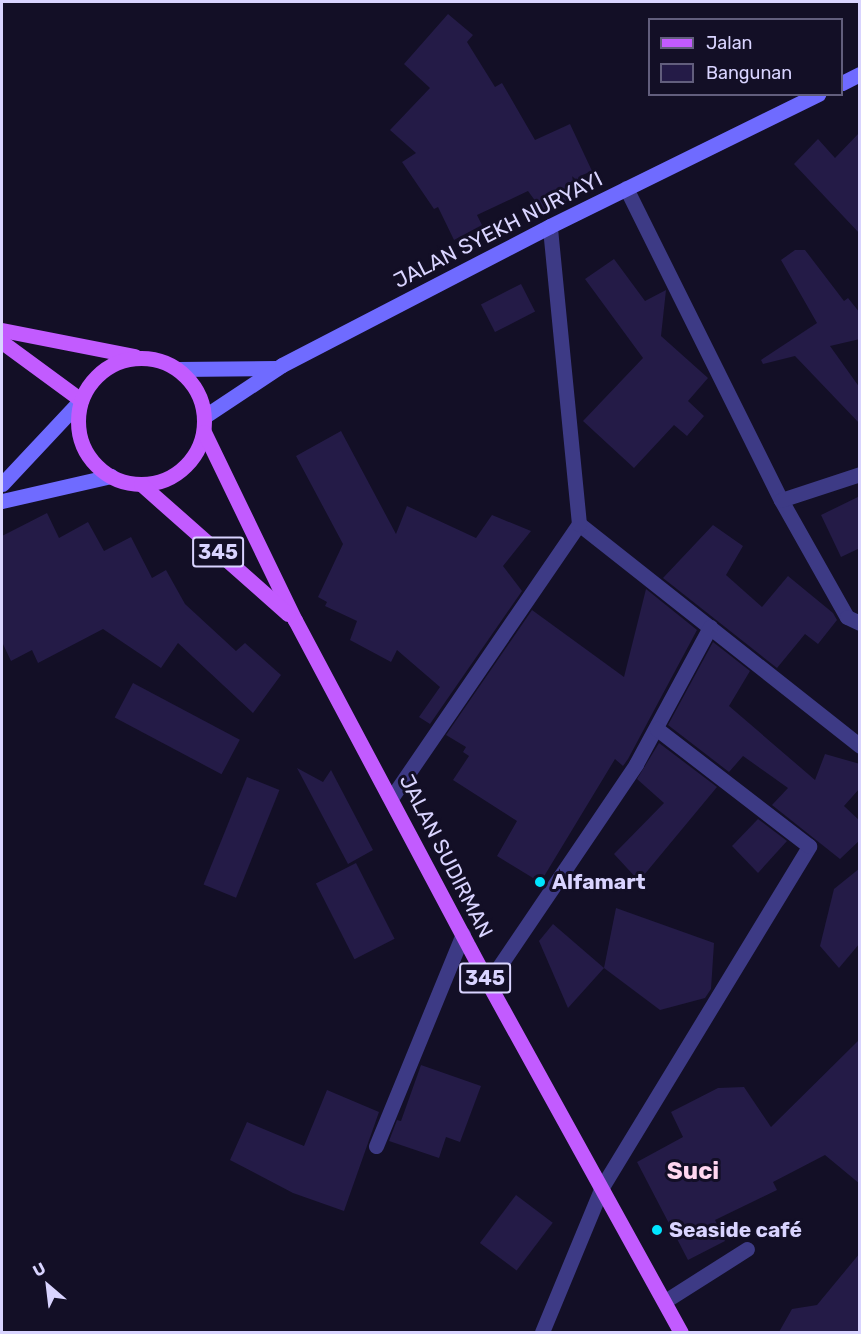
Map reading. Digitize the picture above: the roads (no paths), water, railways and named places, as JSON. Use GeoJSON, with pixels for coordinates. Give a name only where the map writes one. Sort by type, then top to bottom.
{"type":"FeatureCollection","features":[{"type":"Feature","properties":{"kind":"main road"},"geometry":{"type":"LineString","coordinates":[[843,83],[858,77]]}},
{"type":"Feature","properties":{"kind":"main road","name":"JALAN SYEKH NURYAYI"},"geometry":{"type":"LineString","coordinates":[[205,416],[277,368],[550,226],[814,96]]}},
{"type":"Feature","properties":{"kind":"main road"},"geometry":{"type":"LineString","coordinates":[[2,330],[141,357],[178,369],[277,368]]}},
{"type":"Feature","properties":{"kind":"main road"},"geometry":{"type":"LineString","coordinates":[[2,342],[81,400]]}},
{"type":"Feature","properties":{"kind":"main road"},"geometry":{"type":"LineString","coordinates":[[2,484],[81,400],[105,369],[141,357]]}},
{"type":"Feature","properties":{"kind":"main road"},"geometry":{"type":"LineString","coordinates":[[81,400],[78,417],[83,443],[97,466],[111,477],[141,484],[174,474],[188,463],[204,432],[205,416],[202,399],[178,369]]}},
{"type":"Feature","properties":{"kind":"main road","name":"JALAN SUDIRMAN"},"geometry":{"type":"LineString","coordinates":[[204,432],[295,620],[392,797],[488,983],[603,1186],[681,1332]]}},
{"type":"Feature","properties":{"kind":"main road"},"geometry":{"type":"LineString","coordinates":[[2,501],[111,477]]}},
{"type":"Feature","properties":{"kind":"main road","name":"JALAN SUDIRMAN"},"geometry":{"type":"LineString","coordinates":[[141,484],[295,620]]}},
{"type":"Feature","properties":{"kind":"street"},"geometry":{"type":"LineString","coordinates":[[626,188],[781,500],[846,617],[860,623]]}},
{"type":"Feature","properties":{"kind":"street"},"geometry":{"type":"LineString","coordinates":[[392,797],[579,524],[550,226]]}},
{"type":"Feature","properties":{"kind":"street"},"geometry":{"type":"LineString","coordinates":[[781,500],[860,474]]}},
{"type":"Feature","properties":{"kind":"street"},"geometry":{"type":"LineString","coordinates":[[579,524],[860,746]]}},
{"type":"Feature","properties":{"kind":"street"},"geometry":{"type":"LineString","coordinates":[[488,983],[657,729],[710,627]]}},
{"type":"Feature","properties":{"kind":"street"},"geometry":{"type":"LineString","coordinates":[[542,1332],[603,1186],[808,846],[657,729]]}},
{"type":"Feature","properties":{"kind":"street"},"geometry":{"type":"LineString","coordinates":[[376,1146],[464,934]]}},
{"type":"Feature","properties":{"kind":"street"},"geometry":{"type":"LineString","coordinates":[[665,1301],[747,1249]]}},
{"type":"Feature","properties":{"kind":"place","name":"Alfamart"},"geometry":{"type":"Point","coordinates":[540,882]}},
{"type":"Feature","properties":{"kind":"place","name":"Seaside café"},"geometry":{"type":"Point","coordinates":[657,1230]}},
{"type":"Feature","properties":{"kind":"district","name":"Suci"},"geometry":{"type":"Point","coordinates":[693,1172]}}]}
